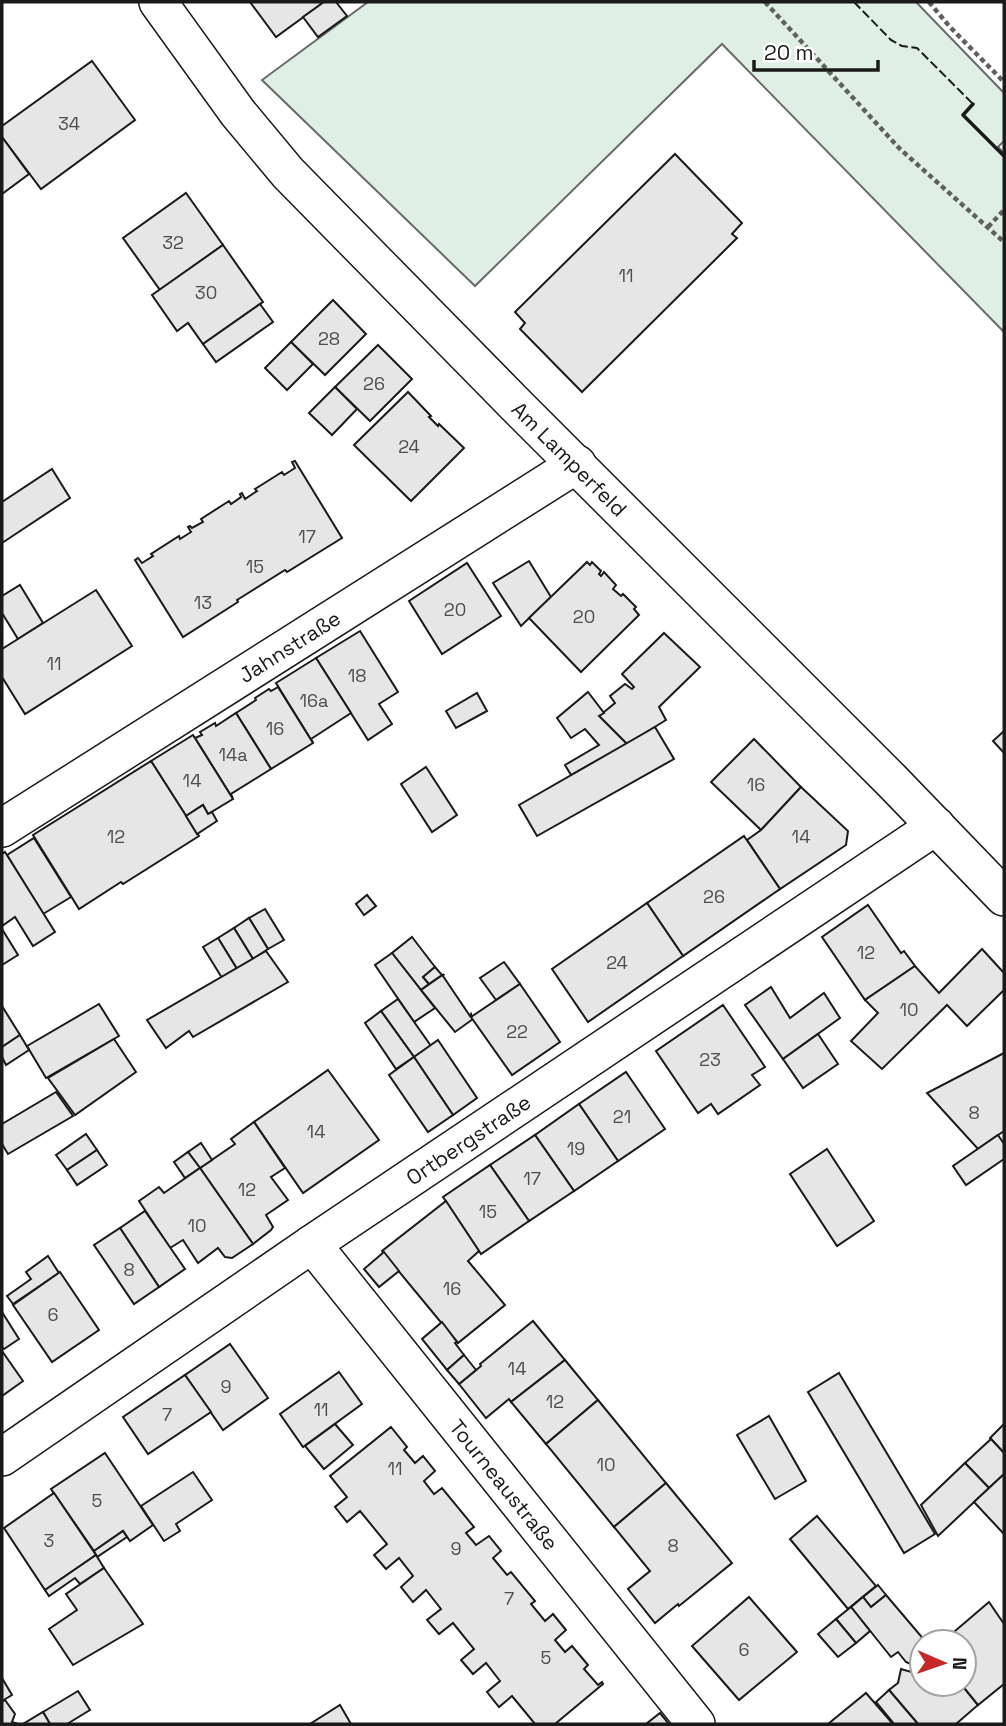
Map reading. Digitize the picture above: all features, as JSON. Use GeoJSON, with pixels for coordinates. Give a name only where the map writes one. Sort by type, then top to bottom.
{"type":"FeatureCollection","features":[{"type":"Feature","properties":{"kind":"street","name":"Am Lamperfeld"},"geometry":{"type":"LineString","coordinates":[[158,2],[238,113],[288,173],[1004,897]]}},
{"type":"Feature","properties":{"kind":"street","name":"Jahnstraße"},"geometry":{"type":"LineString","coordinates":[[2,828],[577,464]]}},
{"type":"Feature","properties":{"kind":"street","name":"Ortbergstraße"},"geometry":{"type":"LineString","coordinates":[[2,1457],[312,1244],[936,826]]}},
{"type":"Feature","properties":{"kind":"street","name":"Tourneaustraße"},"geometry":{"type":"LineString","coordinates":[[312,1244],[696,1724]]}},
{"type":"Feature","properties":{"kind":"path"},"geometry":{"type":"LineString","coordinates":[[765,2],[900,149],[1004,242]]}},
{"type":"Feature","properties":{"kind":"path"},"geometry":{"type":"LineString","coordinates":[[929,2],[1004,82]]}},
{"type":"Feature","properties":{"kind":"path"},"geometry":{"type":"LineString","coordinates":[[988,227],[1004,210]]}},
{"type":"Feature","properties":{"kind":"green space"},"geometry":{"type":"Polygon","coordinates":[[[368,2],[916,2],[1004,93],[1004,141],[998,147],[1004,153],[1004,332],[722,44],[475,286],[262,80],[368,2]]]}},
{"type":"Feature","properties":{"kind":"building"},"geometry":{"type":"Polygon","coordinates":[[[250,2],[324,2],[276,37],[250,2]]]}},
{"type":"Feature","properties":{"kind":"building"},"geometry":{"type":"Polygon","coordinates":[[[324,2],[336,2],[347,16],[318,37],[303,17],[324,2]]]}},
{"type":"Feature","properties":{"kind":"building"},"geometry":{"type":"Polygon","coordinates":[[[92,61],[135,120],[41,189],[2,137],[2,126],[92,61]]]}},
{"type":"Feature","properties":{"kind":"building"},"geometry":{"type":"Polygon","coordinates":[[[2,137],[29,174],[2,194],[2,137]]]}},
{"type":"Feature","properties":{"kind":"building"},"geometry":{"type":"Polygon","coordinates":[[[675,154],[742,223],[732,234],[737,238],[582,392],[520,329],[525,323],[515,312],[675,154]]]}},
{"type":"Feature","properties":{"kind":"building"},"geometry":{"type":"Polygon","coordinates":[[[186,193],[223,245],[160,290],[123,238],[186,193]]]}},
{"type":"Feature","properties":{"kind":"building"},"geometry":{"type":"Polygon","coordinates":[[[223,245],[263,302],[203,344],[188,323],[177,331],[152,295],[223,245]]]}},
{"type":"Feature","properties":{"kind":"building"},"geometry":{"type":"Polygon","coordinates":[[[333,300],[366,334],[325,375],[291,342],[333,300]]]}},
{"type":"Feature","properties":{"kind":"building"},"geometry":{"type":"Polygon","coordinates":[[[260,304],[273,322],[216,362],[203,344],[260,304]]]}},
{"type":"Feature","properties":{"kind":"building"},"geometry":{"type":"Polygon","coordinates":[[[291,342],[313,364],[287,390],[265,368],[291,342]]]}},
{"type":"Feature","properties":{"kind":"building"},"geometry":{"type":"Polygon","coordinates":[[[378,345],[412,379],[370,421],[335,387],[378,345]]]}},
{"type":"Feature","properties":{"kind":"building"},"geometry":{"type":"Polygon","coordinates":[[[335,387],[357,409],[332,435],[309,413],[335,387]]]}},
{"type":"Feature","properties":{"kind":"building"},"geometry":{"type":"Polygon","coordinates":[[[408,392],[438,426],[439,424],[464,448],[411,501],[354,445],[408,392]]]}},
{"type":"Feature","properties":{"kind":"building"},"geometry":{"type":"Polygon","coordinates":[[[295,461],[342,538],[287,572],[285,570],[183,637],[135,560],[138,558],[142,563],[179,536],[180,539],[191,532],[188,527],[192,528],[203,522],[201,519],[229,501],[231,504],[241,497],[240,494],[242,493],[245,499],[257,491],[255,489],[282,472],[284,475],[295,468],[292,462],[295,461]]]}},
{"type":"Feature","properties":{"kind":"building"},"geometry":{"type":"Polygon","coordinates":[[[52,469],[70,498],[2,543],[2,502],[52,469]]]}},
{"type":"Feature","properties":{"kind":"building"},"geometry":{"type":"Polygon","coordinates":[[[529,561],[551,597],[521,626],[493,583],[529,561]]]}},
{"type":"Feature","properties":{"kind":"building"},"geometry":{"type":"Polygon","coordinates":[[[587,562],[590,565],[592,562],[601,571],[601,576],[604,572],[616,585],[613,589],[621,596],[623,594],[636,607],[634,609],[639,615],[581,672],[529,618],[587,562]]]}},
{"type":"Feature","properties":{"kind":"building"},"geometry":{"type":"Polygon","coordinates":[[[467,563],[501,616],[442,654],[409,601],[467,563]]]}},
{"type":"Feature","properties":{"kind":"building"},"geometry":{"type":"Polygon","coordinates":[[[20,585],[43,623],[18,639],[2,613],[2,596],[20,585]]]}},
{"type":"Feature","properties":{"kind":"building"},"geometry":{"type":"Polygon","coordinates":[[[96,590],[132,646],[25,714],[2,677],[2,649],[96,590]]]}},
{"type":"Feature","properties":{"kind":"building"},"geometry":{"type":"Polygon","coordinates":[[[360,631],[398,692],[379,704],[392,724],[368,740],[316,658],[360,631]]]}},
{"type":"Feature","properties":{"kind":"building"},"geometry":{"type":"Polygon","coordinates":[[[664,633],[700,667],[659,707],[666,720],[627,744],[599,716],[615,703],[610,696],[625,684],[632,689],[634,687],[622,674],[664,633]]]}},
{"type":"Feature","properties":{"kind":"building"},"geometry":{"type":"Polygon","coordinates":[[[316,658],[351,713],[311,739],[313,743],[276,683],[316,658]]]}},
{"type":"Feature","properties":{"kind":"building"},"geometry":{"type":"Polygon","coordinates":[[[278,687],[313,743],[271,769],[236,713],[269,689],[271,691],[278,687]]]}},
{"type":"Feature","properties":{"kind":"building"},"geometry":{"type":"Polygon","coordinates":[[[588,692],[604,713],[599,716],[627,744],[571,775],[565,765],[599,745],[585,729],[571,738],[557,718],[588,692]]]}},
{"type":"Feature","properties":{"kind":"building"},"geometry":{"type":"Polygon","coordinates":[[[477,693],[487,711],[456,728],[446,711],[477,693]]]}},
{"type":"Feature","properties":{"kind":"building"},"geometry":{"type":"Polygon","coordinates":[[[236,713],[271,769],[231,794],[233,799],[195,738],[202,735],[200,732],[215,723],[216,726],[236,713]]]}},
{"type":"Feature","properties":{"kind":"building"},"geometry":{"type":"Polygon","coordinates":[[[655,727],[674,759],[537,836],[519,805],[655,727]]]}},
{"type":"Feature","properties":{"kind":"building"},"geometry":{"type":"Polygon","coordinates":[[[1004,731],[1004,753],[993,741],[1004,731]]]}},
{"type":"Feature","properties":{"kind":"building"},"geometry":{"type":"Polygon","coordinates":[[[193,735],[233,799],[208,814],[203,805],[186,816],[151,761],[193,735]]]}},
{"type":"Feature","properties":{"kind":"building"},"geometry":{"type":"Polygon","coordinates":[[[754,739],[801,787],[761,830],[711,782],[754,739]]]}},
{"type":"Feature","properties":{"kind":"building"},"geometry":{"type":"Polygon","coordinates":[[[151,761],[199,836],[79,909],[33,835],[151,761]]]}},
{"type":"Feature","properties":{"kind":"building"},"geometry":{"type":"Polygon","coordinates":[[[426,767],[457,815],[432,832],[401,784],[426,767]]]}},
{"type":"Feature","properties":{"kind":"building"},"geometry":{"type":"Polygon","coordinates":[[[801,787],[848,831],[846,845],[780,889],[747,840],[761,830],[801,787]]]}},
{"type":"Feature","properties":{"kind":"building"},"geometry":{"type":"Polygon","coordinates":[[[203,805],[208,814],[212,812],[217,821],[197,834],[186,816],[203,805]]]}},
{"type":"Feature","properties":{"kind":"building"},"geometry":{"type":"Polygon","coordinates":[[[744,836],[780,889],[683,956],[647,903],[744,836]]]}},
{"type":"Feature","properties":{"kind":"building"},"geometry":{"type":"Polygon","coordinates":[[[34,838],[71,897],[43,914],[7,855],[34,838]]]}},
{"type":"Feature","properties":{"kind":"building"},"geometry":{"type":"Polygon","coordinates":[[[5,852],[55,932],[33,946],[15,917],[2,926],[2,854],[5,852]]]}},
{"type":"Feature","properties":{"kind":"building"},"geometry":{"type":"Polygon","coordinates":[[[367,895],[376,906],[364,915],[356,904],[367,895]]]}},
{"type":"Feature","properties":{"kind":"building"},"geometry":{"type":"Polygon","coordinates":[[[647,903],[683,956],[588,1022],[552,969],[647,903]]]}},
{"type":"Feature","properties":{"kind":"building"},"geometry":{"type":"Polygon","coordinates":[[[868,905],[901,953],[904,951],[915,966],[865,1000],[822,937],[868,905]]]}},
{"type":"Feature","properties":{"kind":"building"},"geometry":{"type":"Polygon","coordinates":[[[265,909],[284,940],[268,949],[249,918],[265,909]]]}},
{"type":"Feature","properties":{"kind":"building"},"geometry":{"type":"Polygon","coordinates":[[[249,918],[268,949],[253,959],[234,928],[249,918]]]}},
{"type":"Feature","properties":{"kind":"building"},"geometry":{"type":"Polygon","coordinates":[[[234,928],[253,959],[237,969],[218,938],[234,928]]]}},
{"type":"Feature","properties":{"kind":"building"},"geometry":{"type":"Polygon","coordinates":[[[2,929],[18,955],[2,965],[2,929]]]}},
{"type":"Feature","properties":{"kind":"building"},"geometry":{"type":"Polygon","coordinates":[[[412,937],[435,967],[423,977],[429,984],[421,990],[392,953],[412,937]]]}},
{"type":"Feature","properties":{"kind":"building"},"geometry":{"type":"Polygon","coordinates":[[[218,938],[237,969],[222,978],[203,947],[218,938]]]}},
{"type":"Feature","properties":{"kind":"building"},"geometry":{"type":"Polygon","coordinates":[[[982,949],[1004,973],[1004,990],[967,1026],[947,1005],[882,1069],[851,1041],[878,1013],[865,1000],[915,966],[939,993],[982,949]]]}},
{"type":"Feature","properties":{"kind":"building"},"geometry":{"type":"Polygon","coordinates":[[[266,951],[288,982],[193,1037],[189,1031],[166,1048],[147,1020],[266,951]]]}},
{"type":"Feature","properties":{"kind":"building"},"geometry":{"type":"Polygon","coordinates":[[[392,953],[435,1008],[414,1022],[375,965],[392,953]]]}},
{"type":"Feature","properties":{"kind":"building"},"geometry":{"type":"Polygon","coordinates":[[[504,962],[520,984],[496,1000],[480,978],[504,962]]]}},
{"type":"Feature","properties":{"kind":"building"},"geometry":{"type":"Polygon","coordinates":[[[435,967],[442,975],[429,984],[423,977],[435,967]]]}},
{"type":"Feature","properties":{"kind":"building"},"geometry":{"type":"Polygon","coordinates":[[[444,974],[473,1019],[455,1032],[421,990],[444,974]]]}},
{"type":"Feature","properties":{"kind":"building"},"geometry":{"type":"Polygon","coordinates":[[[520,984],[560,1042],[512,1075],[471,1017],[520,984]]]}},
{"type":"Feature","properties":{"kind":"building"},"geometry":{"type":"Polygon","coordinates":[[[771,987],[790,1018],[824,993],[840,1018],[783,1059],[745,1005],[771,987]]]}},
{"type":"Feature","properties":{"kind":"building"},"geometry":{"type":"Polygon","coordinates":[[[398,999],[431,1046],[414,1057],[381,1011],[398,999]]]}},
{"type":"Feature","properties":{"kind":"building"},"geometry":{"type":"Polygon","coordinates":[[[99,1004],[119,1036],[46,1078],[27,1046],[99,1004]]]}},
{"type":"Feature","properties":{"kind":"building"},"geometry":{"type":"Polygon","coordinates":[[[723,1005],[765,1067],[752,1075],[760,1085],[718,1114],[711,1104],[698,1113],[656,1051],[723,1005]]]}},
{"type":"Feature","properties":{"kind":"building"},"geometry":{"type":"Polygon","coordinates":[[[2,1006],[20,1035],[2,1047],[2,1006]]]}},
{"type":"Feature","properties":{"kind":"building"},"geometry":{"type":"Polygon","coordinates":[[[381,1011],[414,1057],[396,1069],[365,1023],[381,1011]]]}},
{"type":"Feature","properties":{"kind":"building"},"geometry":{"type":"Polygon","coordinates":[[[818,1034],[838,1064],[803,1088],[783,1059],[818,1034]]]}},
{"type":"Feature","properties":{"kind":"building"},"geometry":{"type":"Polygon","coordinates":[[[20,1035],[29,1050],[6,1065],[2,1057],[2,1047],[20,1035]]]}},
{"type":"Feature","properties":{"kind":"building"},"geometry":{"type":"Polygon","coordinates":[[[114,1039],[136,1072],[75,1115],[48,1078],[114,1039]]]}},
{"type":"Feature","properties":{"kind":"building"},"geometry":{"type":"Polygon","coordinates":[[[438,1040],[477,1098],[453,1115],[414,1057],[438,1040]]]}},
{"type":"Feature","properties":{"kind":"building"},"geometry":{"type":"Polygon","coordinates":[[[1004,1053],[1004,1131],[978,1149],[927,1093],[1004,1053]]]}},
{"type":"Feature","properties":{"kind":"building"},"geometry":{"type":"Polygon","coordinates":[[[414,1057],[453,1115],[428,1132],[389,1075],[414,1057]]]}},
{"type":"Feature","properties":{"kind":"building"},"geometry":{"type":"Polygon","coordinates":[[[328,1070],[379,1140],[303,1193],[254,1122],[328,1070]]]}},
{"type":"Feature","properties":{"kind":"building"},"geometry":{"type":"Polygon","coordinates":[[[626,1072],[665,1129],[618,1161],[579,1104],[626,1072]]]}},
{"type":"Feature","properties":{"kind":"building"},"geometry":{"type":"Polygon","coordinates":[[[56,1092],[73,1116],[8,1154],[2,1144],[2,1124],[56,1092]]]}},
{"type":"Feature","properties":{"kind":"building"},"geometry":{"type":"Polygon","coordinates":[[[579,1104],[618,1161],[574,1191],[535,1135],[579,1104]]]}},
{"type":"Feature","properties":{"kind":"building"},"geometry":{"type":"Polygon","coordinates":[[[254,1122],[285,1168],[271,1177],[288,1200],[266,1215],[273,1227],[253,1244],[200,1168],[235,1144],[231,1139],[254,1122]]]}},
{"type":"Feature","properties":{"kind":"building"},"geometry":{"type":"Polygon","coordinates":[[[86,1134],[97,1150],[67,1170],[56,1155],[86,1134]]]}},
{"type":"Feature","properties":{"kind":"building"},"geometry":{"type":"Polygon","coordinates":[[[535,1135],[574,1191],[529,1221],[490,1165],[535,1135]]]}},
{"type":"Feature","properties":{"kind":"building"},"geometry":{"type":"Polygon","coordinates":[[[998,1135],[1004,1144],[1004,1159],[966,1185],[953,1166],[998,1135]]]}},
{"type":"Feature","properties":{"kind":"building"},"geometry":{"type":"Polygon","coordinates":[[[201,1143],[212,1160],[200,1168],[188,1152],[201,1143]]]}},
{"type":"Feature","properties":{"kind":"building"},"geometry":{"type":"Polygon","coordinates":[[[827,1149],[874,1221],[837,1246],[790,1174],[827,1149]]]}},
{"type":"Feature","properties":{"kind":"building"},"geometry":{"type":"Polygon","coordinates":[[[97,1150],[107,1165],[77,1185],[67,1170],[97,1150]]]}},
{"type":"Feature","properties":{"kind":"building"},"geometry":{"type":"Polygon","coordinates":[[[188,1152],[200,1168],[185,1178],[174,1162],[188,1152]]]}},
{"type":"Feature","properties":{"kind":"building"},"geometry":{"type":"Polygon","coordinates":[[[490,1165],[529,1221],[481,1254],[443,1197],[490,1165]]]}},
{"type":"Feature","properties":{"kind":"building"},"geometry":{"type":"Polygon","coordinates":[[[200,1168],[253,1244],[232,1258],[225,1257],[218,1248],[198,1263],[183,1240],[170,1248],[139,1201],[159,1187],[164,1193],[200,1168]]]}},
{"type":"Feature","properties":{"kind":"building"},"geometry":{"type":"Polygon","coordinates":[[[446,1201],[479,1251],[468,1261],[505,1305],[458,1343],[382,1251],[446,1201]]]}},
{"type":"Feature","properties":{"kind":"building"},"geometry":{"type":"Polygon","coordinates":[[[145,1211],[185,1269],[159,1287],[120,1228],[145,1211]]]}},
{"type":"Feature","properties":{"kind":"building"},"geometry":{"type":"Polygon","coordinates":[[[120,1228],[159,1287],[134,1304],[94,1245],[120,1228]]]}},
{"type":"Feature","properties":{"kind":"building"},"geometry":{"type":"Polygon","coordinates":[[[384,1252],[399,1271],[379,1287],[364,1269],[384,1252]]]}},
{"type":"Feature","properties":{"kind":"building"},"geometry":{"type":"Polygon","coordinates":[[[48,1256],[59,1273],[13,1304],[7,1296],[31,1279],[26,1272],[48,1256]]]}},
{"type":"Feature","properties":{"kind":"building"},"geometry":{"type":"Polygon","coordinates":[[[60,1272],[99,1330],[52,1362],[13,1305],[60,1272]]]}},
{"type":"Feature","properties":{"kind":"building"},"geometry":{"type":"Polygon","coordinates":[[[2,1312],[19,1339],[4,1349],[2,1347],[2,1312]]]}},
{"type":"Feature","properties":{"kind":"building"},"geometry":{"type":"Polygon","coordinates":[[[533,1321],[565,1360],[486,1418],[459,1384],[533,1321]]]}},
{"type":"Feature","properties":{"kind":"building"},"geometry":{"type":"Polygon","coordinates":[[[442,1322],[464,1355],[447,1370],[422,1339],[442,1322]]]}},
{"type":"Feature","properties":{"kind":"building"},"geometry":{"type":"Polygon","coordinates":[[[230,1344],[268,1398],[223,1430],[185,1375],[230,1344]]]}},
{"type":"Feature","properties":{"kind":"building"},"geometry":{"type":"Polygon","coordinates":[[[2,1351],[23,1381],[2,1396],[2,1351]]]}},
{"type":"Feature","properties":{"kind":"building"},"geometry":{"type":"Polygon","coordinates":[[[464,1355],[476,1370],[459,1384],[447,1370],[464,1355]]]}},
{"type":"Feature","properties":{"kind":"building"},"geometry":{"type":"Polygon","coordinates":[[[565,1360],[598,1400],[546,1444],[511,1402],[565,1360]]]}},
{"type":"Feature","properties":{"kind":"building"},"geometry":{"type":"Polygon","coordinates":[[[339,1372],[362,1404],[303,1447],[280,1414],[339,1372]]]}},
{"type":"Feature","properties":{"kind":"building"},"geometry":{"type":"Polygon","coordinates":[[[839,1373],[935,1534],[904,1553],[808,1392],[839,1373]]]}},
{"type":"Feature","properties":{"kind":"building"},"geometry":{"type":"Polygon","coordinates":[[[185,1375],[211,1412],[148,1454],[123,1417],[185,1375]]]}},
{"type":"Feature","properties":{"kind":"building"},"geometry":{"type":"Polygon","coordinates":[[[598,1400],[666,1483],[614,1527],[546,1444],[598,1400]]]}},
{"type":"Feature","properties":{"kind":"building"},"geometry":{"type":"Polygon","coordinates":[[[769,1416],[806,1481],[775,1499],[737,1435],[769,1416]]]}},
{"type":"Feature","properties":{"kind":"building"},"geometry":{"type":"Polygon","coordinates":[[[335,1424],[353,1445],[324,1469],[305,1446],[335,1424]]]}},
{"type":"Feature","properties":{"kind":"building"},"geometry":{"type":"Polygon","coordinates":[[[1004,1424],[1004,1453],[990,1438],[1004,1424]]]}},
{"type":"Feature","properties":{"kind":"building"},"geometry":{"type":"Polygon","coordinates":[[[391,1427],[407,1447],[404,1450],[415,1463],[423,1456],[435,1471],[424,1481],[434,1494],[442,1488],[474,1527],[466,1533],[476,1545],[489,1536],[501,1551],[493,1558],[507,1575],[511,1572],[535,1601],[531,1604],[545,1621],[553,1614],[566,1630],[555,1640],[565,1652],[572,1646],[588,1665],[584,1669],[598,1685],[602,1682],[603,1684],[555,1724],[535,1724],[512,1696],[499,1707],[487,1692],[500,1681],[486,1663],[473,1674],[461,1660],[474,1649],[453,1623],[439,1634],[427,1620],[441,1609],[426,1590],[413,1602],[401,1587],[413,1576],[399,1558],[386,1569],[374,1555],[387,1544],[360,1511],[347,1522],[335,1507],[347,1497],[330,1476],[391,1427]]]}},
{"type":"Feature","properties":{"kind":"building"},"geometry":{"type":"Polygon","coordinates":[[[991,1439],[1004,1453],[1004,1474],[989,1488],[965,1463],[991,1439]]]}},
{"type":"Feature","properties":{"kind":"building"},"geometry":{"type":"Polygon","coordinates":[[[105,1453],[153,1525],[130,1541],[123,1531],[94,1551],[51,1489],[105,1453]]]}},
{"type":"Feature","properties":{"kind":"building"},"geometry":{"type":"Polygon","coordinates":[[[965,1463],[989,1488],[938,1536],[921,1505],[965,1463]]]}},
{"type":"Feature","properties":{"kind":"building"},"geometry":{"type":"Polygon","coordinates":[[[193,1472],[212,1500],[176,1524],[180,1531],[164,1541],[141,1506],[193,1472]]]}},
{"type":"Feature","properties":{"kind":"building"},"geometry":{"type":"Polygon","coordinates":[[[1004,1474],[1004,1532],[1003,1533],[974,1502],[1004,1474]]]}},
{"type":"Feature","properties":{"kind":"building"},"geometry":{"type":"Polygon","coordinates":[[[666,1483],[732,1563],[655,1623],[628,1589],[650,1571],[614,1527],[666,1483]]]}},
{"type":"Feature","properties":{"kind":"building"},"geometry":{"type":"Polygon","coordinates":[[[54,1493],[96,1555],[45,1590],[4,1528],[54,1493]]]}},
{"type":"Feature","properties":{"kind":"building"},"geometry":{"type":"Polygon","coordinates":[[[817,1516],[876,1586],[848,1609],[790,1539],[817,1516]]]}},
{"type":"Feature","properties":{"kind":"building"},"geometry":{"type":"Polygon","coordinates":[[[123,1531],[127,1537],[97,1557],[94,1551],[123,1531]]]}},
{"type":"Feature","properties":{"kind":"building"},"geometry":{"type":"Polygon","coordinates":[[[96,1555],[104,1568],[80,1584],[75,1578],[49,1596],[45,1590],[96,1555]]]}},
{"type":"Feature","properties":{"kind":"building"},"geometry":{"type":"Polygon","coordinates":[[[104,1568],[143,1624],[73,1665],[49,1629],[77,1610],[66,1594],[104,1568]]]}},
{"type":"Feature","properties":{"kind":"building"},"geometry":{"type":"Polygon","coordinates":[[[878,1585],[886,1595],[871,1607],[863,1597],[878,1585]]]}},
{"type":"Feature","properties":{"kind":"building"},"geometry":{"type":"Polygon","coordinates":[[[886,1595],[914,1628],[908,1628],[908,1663],[898,1652],[891,1657],[851,1607],[863,1597],[871,1607],[886,1595]]]}},
{"type":"Feature","properties":{"kind":"building"},"geometry":{"type":"Polygon","coordinates":[[[749,1597],[797,1652],[739,1700],[692,1646],[749,1597]]]}},
{"type":"Feature","properties":{"kind":"building"},"geometry":{"type":"Polygon","coordinates":[[[989,1602],[1004,1624],[1004,1684],[978,1705],[972,1698],[978,1698],[978,1628],[959,1628],[989,1602]]]}},
{"type":"Feature","properties":{"kind":"building"},"geometry":{"type":"Polygon","coordinates":[[[851,1607],[870,1631],[856,1643],[836,1619],[851,1607]]]}},
{"type":"Feature","properties":{"kind":"building"},"geometry":{"type":"Polygon","coordinates":[[[836,1619],[856,1643],[838,1657],[818,1634],[836,1619]]]}},
{"type":"Feature","properties":{"kind":"building"},"geometry":{"type":"Polygon","coordinates":[[[901,1669],[908,1671],[908,1698],[972,1698],[978,1705],[956,1724],[918,1724],[889,1690],[898,1683],[901,1669]]]}},
{"type":"Feature","properties":{"kind":"building"},"geometry":{"type":"Polygon","coordinates":[[[2,1678],[12,1695],[2,1701],[2,1678]]]}},
{"type":"Feature","properties":{"kind":"building"},"geometry":{"type":"Polygon","coordinates":[[[889,1690],[918,1724],[894,1724],[876,1702],[889,1690]]]}},
{"type":"Feature","properties":{"kind":"building"},"geometry":{"type":"Polygon","coordinates":[[[78,1691],[90,1710],[67,1724],[50,1724],[43,1712],[78,1691]]]}},
{"type":"Feature","properties":{"kind":"building"},"geometry":{"type":"Polygon","coordinates":[[[866,1693],[893,1724],[828,1724],[866,1693]]]}},
{"type":"Feature","properties":{"kind":"building"},"geometry":{"type":"Polygon","coordinates":[[[5,1700],[15,1714],[12,1722],[18,1724],[2,1724],[2,1702],[5,1700]]]}},
{"type":"Feature","properties":{"kind":"building"},"geometry":{"type":"Polygon","coordinates":[[[340,1705],[351,1724],[310,1724],[340,1705]]]}},
{"type":"Feature","properties":{"kind":"building"},"geometry":{"type":"Polygon","coordinates":[[[43,1712],[50,1724],[23,1724],[43,1712]]]}},
{"type":"Feature","properties":{"kind":"building"},"geometry":{"type":"Polygon","coordinates":[[[660,1713],[669,1724],[646,1724],[660,1713]]]}},
{"type":"Feature","properties":{"kind":"fence"},"geometry":{"type":"LineString","coordinates":[[854,2],[891,40],[902,46],[917,48],[973,104]]}},
{"type":"Feature","properties":{"kind":"wall"},"geometry":{"type":"LineString","coordinates":[[973,104],[963,115],[1004,156]]}}]}
